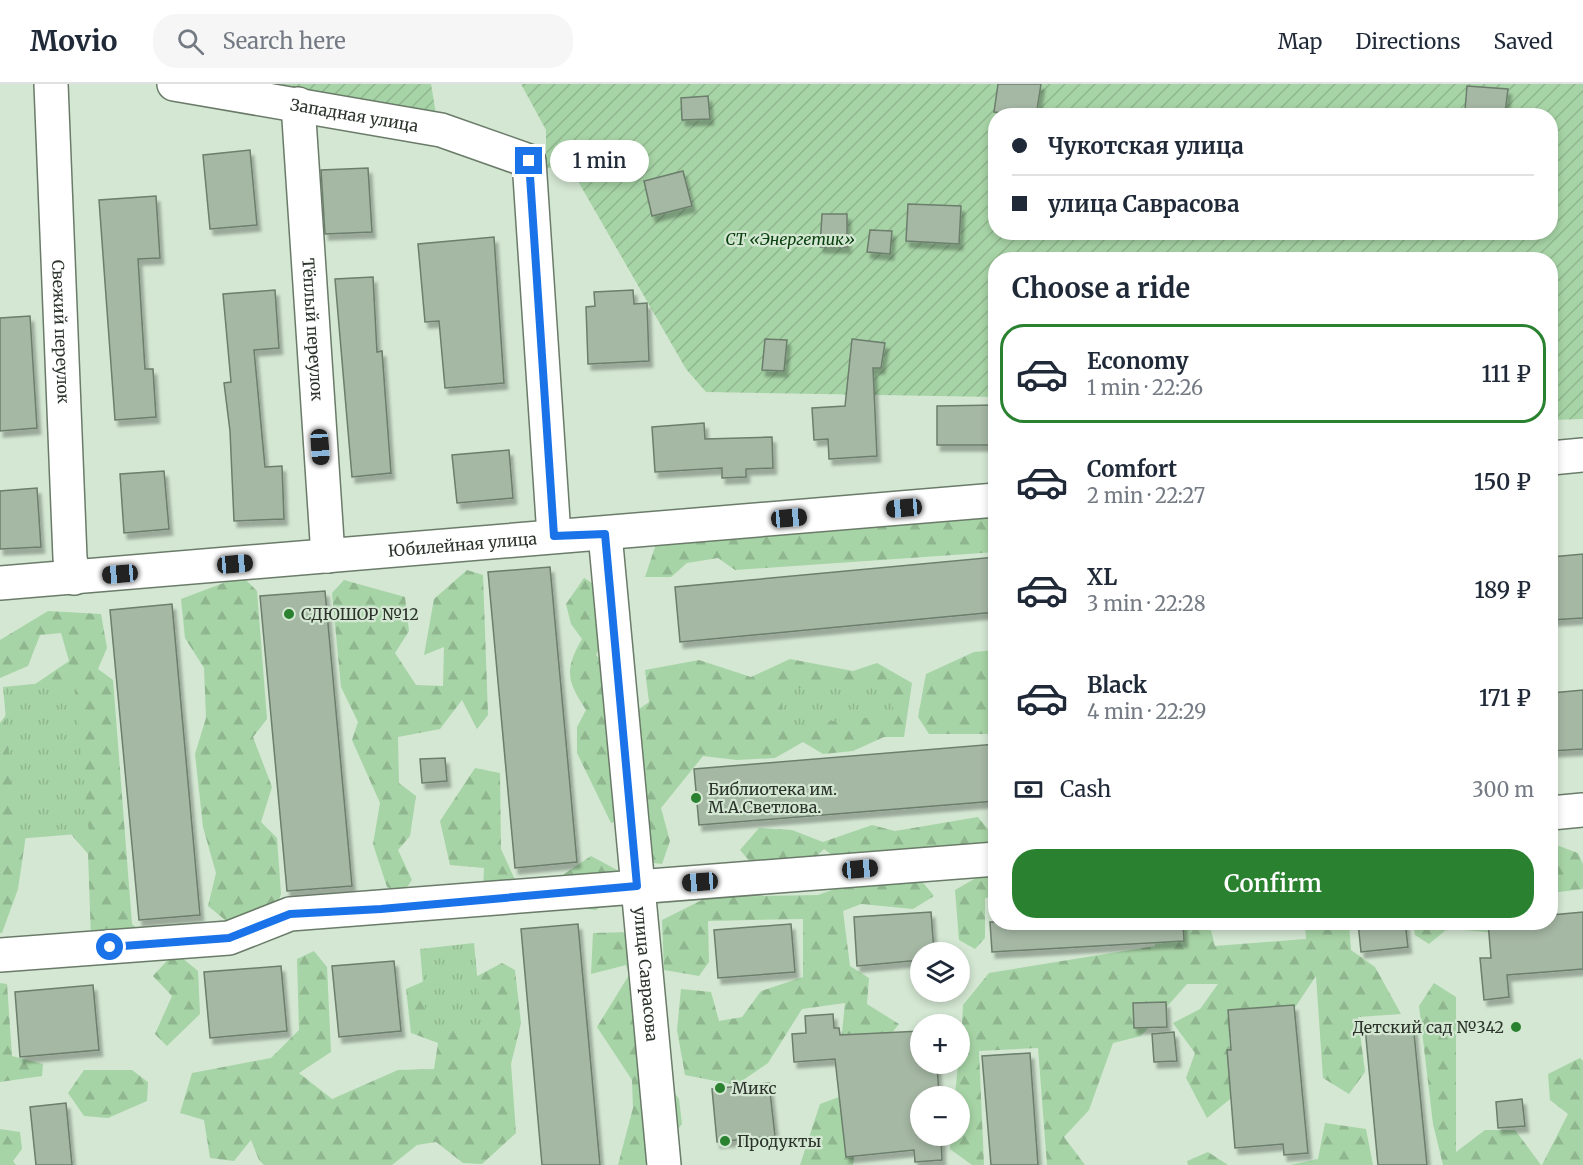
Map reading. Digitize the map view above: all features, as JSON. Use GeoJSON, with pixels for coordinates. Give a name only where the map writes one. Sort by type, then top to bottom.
{"type":"FeatureCollection","features":[{"type":"Feature","properties":{"kind":"street","name":"Свежий переулок"},"geometry":{"type":"LineString","coordinates":[[51,84],[70,558],[74,578]]}},
{"type":"Feature","properties":{"kind":"street","name":"Западная улица"},"geometry":{"type":"LineString","coordinates":[[174,84],[441,130],[529,161],[554,536]]}},
{"type":"Feature","properties":{"kind":"street","name":"Тёплый переулок"},"geometry":{"type":"LineString","coordinates":[[298,104],[328,556]]}},
{"type":"Feature","properties":{"kind":"street"},"geometry":{"type":"LineString","coordinates":[[1558,458],[1583,456]]}},
{"type":"Feature","properties":{"kind":"street","name":"Юбилейная улица"},"geometry":{"type":"LineString","coordinates":[[0,583],[988,501]]}},
{"type":"Feature","properties":{"kind":"street","name":"улица Саврасова"},"geometry":{"type":"LineString","coordinates":[[605,534],[664,1165]]}},
{"type":"Feature","properties":{"kind":"street"},"geometry":{"type":"LineString","coordinates":[[1558,812],[1583,810]]}},
{"type":"Feature","properties":{"kind":"street"},"geometry":{"type":"LineString","coordinates":[[0,955],[229,938],[290,914],[381,909],[637,886],[988,860]]}},
{"type":"Feature","properties":{"kind":"green space"},"geometry":{"type":"Polygon","coordinates":[[[258,84],[431,84],[436,114],[258,84]]]}},
{"type":"Feature","properties":{"kind":"green space","name":"СТ «Энергетик»"},"geometry":{"type":"Polygon","coordinates":[[[521,84],[1583,84],[1583,419],[1558,420],[1558,252],[988,252],[988,397],[706,392],[686,369],[571,169],[546,168],[546,130],[521,84]]]}},
{"type":"Feature","properties":{"kind":"green space"},"geometry":{"type":"Polygon","coordinates":[[[988,508],[988,553],[735,570],[718,558],[687,563],[671,577],[645,577],[656,544],[988,508]]]}},
{"type":"Feature","properties":{"kind":"green space"},"geometry":{"type":"Polygon","coordinates":[[[467,570],[483,575],[488,715],[477,729],[462,700],[440,729],[398,737],[399,783],[416,796],[410,836],[398,850],[412,880],[402,894],[387,887],[373,844],[380,803],[352,740],[358,722],[341,687],[332,593],[344,580],[405,597],[409,631],[395,653],[416,685],[443,686],[444,647],[424,655],[434,599],[467,570]]]}},
{"type":"Feature","properties":{"kind":"green space"},"geometry":{"type":"Polygon","coordinates":[[[242,576],[257,591],[267,719],[253,737],[272,787],[261,822],[277,838],[281,894],[274,914],[235,928],[208,906],[216,873],[203,827],[195,754],[206,718],[204,668],[185,638],[181,599],[242,576]]]}},
{"type":"Feature","properties":{"kind":"green space"},"geometry":{"type":"Polygon","coordinates":[[[584,578],[615,598],[618,616],[596,655],[625,687],[628,717],[649,702],[645,670],[699,660],[751,677],[790,659],[853,671],[877,663],[912,683],[904,737],[884,737],[853,751],[823,754],[803,742],[775,758],[737,760],[703,756],[661,808],[670,841],[662,864],[646,862],[624,819],[611,823],[577,753],[577,727],[586,710],[572,683],[570,667],[582,639],[571,624],[566,604],[584,578]]]}},
{"type":"Feature","properties":{"kind":"green space"},"geometry":{"type":"Polygon","coordinates":[[[48,611],[101,614],[107,648],[98,669],[113,680],[132,924],[149,939],[91,938],[88,854],[64,826],[27,828],[18,889],[2,933],[0,933],[0,723],[22,693],[69,661],[61,633],[40,635],[28,666],[0,678],[0,640],[48,611]]]}},
{"type":"Feature","properties":{"kind":"green space"},"geometry":{"type":"Polygon","coordinates":[[[988,651],[988,734],[929,734],[918,717],[926,674],[974,652],[988,651]]]}},
{"type":"Feature","properties":{"kind":"green space"},"geometry":{"type":"Polygon","coordinates":[[[890,679],[894,715],[784,726],[781,690],[890,679]]]}},
{"type":"Feature","properties":{"kind":"green space"},"geometry":{"type":"Polygon","coordinates":[[[74,680],[89,833],[17,839],[3,687],[74,680]]]}},
{"type":"Feature","properties":{"kind":"green space"},"geometry":{"type":"Polygon","coordinates":[[[475,768],[500,773],[501,849],[516,882],[483,888],[484,868],[450,865],[440,821],[475,768]]]}},
{"type":"Feature","properties":{"kind":"green space"},"geometry":{"type":"Polygon","coordinates":[[[978,817],[988,829],[988,844],[845,865],[824,849],[805,868],[759,872],[740,850],[759,828],[792,830],[823,842],[872,825],[895,831],[978,817]]]}},
{"type":"Feature","properties":{"kind":"green space"},"geometry":{"type":"Polygon","coordinates":[[[1558,846],[1578,853],[1583,864],[1583,889],[1558,892],[1558,846]]]}},
{"type":"Feature","properties":{"kind":"green space"},"geometry":{"type":"Polygon","coordinates":[[[591,856],[617,870],[617,895],[596,910],[569,907],[564,874],[591,856]]]}},
{"type":"Feature","properties":{"kind":"green space"},"geometry":{"type":"Polygon","coordinates":[[[981,875],[988,875],[988,898],[985,898],[985,938],[975,949],[970,946],[970,942],[959,940],[955,890],[981,875]]]}},
{"type":"Feature","properties":{"kind":"green space"},"geometry":{"type":"Polygon","coordinates":[[[863,879],[920,879],[934,896],[913,909],[861,904],[843,911],[850,966],[869,978],[867,1004],[899,1024],[872,1058],[841,1043],[845,1003],[802,1009],[768,1063],[736,1085],[685,1075],[677,1030],[681,989],[711,992],[719,1021],[742,1017],[761,991],[803,977],[803,919],[708,921],[709,962],[699,976],[664,970],[662,920],[708,897],[818,895],[863,879]]]}},
{"type":"Feature","properties":{"kind":"green space"},"geometry":{"type":"Polygon","coordinates":[[[1154,930],[1211,930],[1215,946],[1306,939],[1305,930],[1350,930],[1351,950],[1375,967],[1401,1014],[1358,1017],[1365,1072],[1349,1094],[1323,1078],[1316,976],[1294,1009],[1266,1011],[1229,1038],[1235,1095],[1207,1118],[1186,1078],[1195,1053],[1173,1023],[1200,1009],[1218,984],[1187,984],[1141,1036],[1113,1043],[1089,1110],[1064,1137],[1085,1165],[1047,1165],[1038,1048],[979,1051],[984,1165],[972,1165],[950,1149],[950,1146],[970,1146],[970,1086],[956,1086],[957,1074],[970,1074],[970,1014],[963,1014],[963,1005],[970,1002],[970,996],[989,973],[1155,946],[1154,930]]]}},
{"type":"Feature","properties":{"kind":"green space"},"geometry":{"type":"Polygon","coordinates":[[[1414,930],[1446,930],[1429,944],[1415,935],[1414,930]]]}},
{"type":"Feature","properties":{"kind":"green space"},"geometry":{"type":"Polygon","coordinates":[[[1464,930],[1498,930],[1495,933],[1464,930]]]}},
{"type":"Feature","properties":{"kind":"green space"},"geometry":{"type":"Polygon","coordinates":[[[633,932],[640,1049],[679,1099],[682,1124],[670,1138],[670,1165],[618,1165],[633,1108],[632,1080],[597,1027],[629,975],[626,965],[591,974],[593,933],[633,932]]]}},
{"type":"Feature","properties":{"kind":"green space"},"geometry":{"type":"Polygon","coordinates":[[[474,943],[482,1026],[427,1031],[420,949],[474,943]]]}},
{"type":"Feature","properties":{"kind":"green space"},"geometry":{"type":"Polygon","coordinates":[[[314,951],[327,967],[331,1052],[299,1073],[332,1099],[398,1070],[434,1069],[438,1043],[411,1033],[406,989],[429,979],[468,981],[502,963],[515,970],[521,1023],[511,1064],[516,1133],[482,1164],[463,1163],[436,1142],[417,1145],[392,1165],[264,1165],[259,1160],[251,1140],[234,1161],[210,1158],[204,1120],[180,1113],[192,1073],[271,1058],[299,1030],[297,959],[314,951]]]}},
{"type":"Feature","properties":{"kind":"green space"},"geometry":{"type":"Polygon","coordinates":[[[175,952],[198,971],[200,1014],[167,1046],[155,1034],[172,996],[153,976],[175,952]]]}},
{"type":"Feature","properties":{"kind":"green space"},"geometry":{"type":"Polygon","coordinates":[[[0,983],[7,984],[12,1056],[43,1064],[42,1076],[0,1082],[0,983]]]}},
{"type":"Feature","properties":{"kind":"green space"},"geometry":{"type":"Polygon","coordinates":[[[1434,983],[1456,997],[1456,1152],[1485,1130],[1515,1130],[1541,1165],[1443,1165],[1433,1124],[1419,1006],[1434,983]]]}},
{"type":"Feature","properties":{"kind":"green space"},"geometry":{"type":"Polygon","coordinates":[[[1580,1058],[1583,1061],[1583,1165],[1542,1165],[1568,1114],[1550,1100],[1548,1074],[1580,1058]]]}},
{"type":"Feature","properties":{"kind":"green space"},"geometry":{"type":"Polygon","coordinates":[[[84,1070],[132,1070],[148,1082],[147,1101],[108,1118],[84,1116],[68,1093],[84,1070]]]}},
{"type":"Feature","properties":{"kind":"green space"},"geometry":{"type":"Polygon","coordinates":[[[844,1095],[861,1122],[853,1165],[800,1165],[820,1104],[844,1095]]]}},
{"type":"Feature","properties":{"kind":"green space"},"geometry":{"type":"Polygon","coordinates":[[[1325,1123],[1366,1129],[1373,1165],[1290,1165],[1318,1159],[1325,1123]]]}},
{"type":"Feature","properties":{"kind":"green space"},"geometry":{"type":"Polygon","coordinates":[[[0,1129],[20,1132],[22,1149],[13,1161],[16,1165],[0,1165],[0,1129]]]}},
{"type":"Feature","properties":{"kind":"green space"},"geometry":{"type":"Polygon","coordinates":[[[1208,1152],[1228,1165],[1188,1165],[1187,1161],[1208,1152]]]}},
{"type":"Feature","properties":{"kind":"building"},"geometry":{"type":"Polygon","coordinates":[[[998,84],[1041,84],[1037,108],[995,108],[998,84]]]}},
{"type":"Feature","properties":{"kind":"building"},"geometry":{"type":"Polygon","coordinates":[[[1467,86],[1508,89],[1506,108],[1465,108],[1467,86]]]}},
{"type":"Feature","properties":{"kind":"building"},"geometry":{"type":"Polygon","coordinates":[[[708,96],[710,119],[682,120],[681,98],[708,96]]]}},
{"type":"Feature","properties":{"kind":"building"},"geometry":{"type":"Polygon","coordinates":[[[250,150],[257,225],[210,229],[203,155],[250,150]]]}},
{"type":"Feature","properties":{"kind":"building"},"geometry":{"type":"Polygon","coordinates":[[[368,168],[372,232],[325,234],[321,170],[368,168]]]}},
{"type":"Feature","properties":{"kind":"building"},"geometry":{"type":"Polygon","coordinates":[[[683,171],[692,206],[652,216],[644,181],[683,171]]]}},
{"type":"Feature","properties":{"kind":"building"},"geometry":{"type":"Polygon","coordinates":[[[156,196],[160,258],[138,259],[145,369],[153,369],[156,417],[115,420],[99,200],[156,196]]]}},
{"type":"Feature","properties":{"kind":"building"},"geometry":{"type":"Polygon","coordinates":[[[908,204],[961,206],[959,244],[906,241],[908,204]]]}},
{"type":"Feature","properties":{"kind":"building"},"geometry":{"type":"Polygon","coordinates":[[[822,214],[847,214],[847,247],[820,247],[822,214]]]}},
{"type":"Feature","properties":{"kind":"building"},"geometry":{"type":"Polygon","coordinates":[[[870,230],[892,231],[890,254],[867,252],[870,230]]]}},
{"type":"Feature","properties":{"kind":"building"},"geometry":{"type":"Polygon","coordinates":[[[494,237],[504,383],[445,388],[439,321],[425,322],[418,244],[494,237]]]}},
{"type":"Feature","properties":{"kind":"building"},"geometry":{"type":"Polygon","coordinates":[[[373,277],[377,352],[382,351],[391,473],[352,477],[335,279],[373,277]]]}},
{"type":"Feature","properties":{"kind":"building"},"geometry":{"type":"Polygon","coordinates":[[[275,290],[279,348],[254,350],[265,467],[282,466],[284,519],[234,521],[230,431],[224,383],[231,382],[223,294],[275,290]]]}},
{"type":"Feature","properties":{"kind":"building"},"geometry":{"type":"Polygon","coordinates":[[[633,290],[634,304],[647,303],[649,361],[588,364],[586,307],[595,306],[594,292],[633,290]]]}},
{"type":"Feature","properties":{"kind":"building"},"geometry":{"type":"Polygon","coordinates":[[[30,316],[37,428],[0,431],[0,318],[30,316]]]}},
{"type":"Feature","properties":{"kind":"building"},"geometry":{"type":"Polygon","coordinates":[[[765,339],[787,340],[784,371],[762,370],[765,339]]]}},
{"type":"Feature","properties":{"kind":"building"},"geometry":{"type":"Polygon","coordinates":[[[852,339],[885,343],[881,368],[873,368],[877,456],[829,459],[828,439],[814,440],[812,408],[845,406],[852,339]]]}},
{"type":"Feature","properties":{"kind":"building"},"geometry":{"type":"Polygon","coordinates":[[[988,405],[988,445],[937,445],[937,406],[988,405]]]}},
{"type":"Feature","properties":{"kind":"building"},"geometry":{"type":"Polygon","coordinates":[[[704,423],[705,439],[772,437],[773,468],[746,469],[746,477],[722,478],[722,468],[655,472],[652,427],[704,423]]]}},
{"type":"Feature","properties":{"kind":"building"},"geometry":{"type":"Polygon","coordinates":[[[509,450],[513,498],[457,503],[452,455],[509,450]]]}},
{"type":"Feature","properties":{"kind":"building"},"geometry":{"type":"Polygon","coordinates":[[[164,471],[169,529],[124,533],[120,474],[164,471]]]}},
{"type":"Feature","properties":{"kind":"building"},"geometry":{"type":"Polygon","coordinates":[[[37,488],[41,547],[0,549],[0,491],[37,488]]]}},
{"type":"Feature","properties":{"kind":"building"},"geometry":{"type":"Polygon","coordinates":[[[1583,554],[1583,618],[1558,620],[1558,556],[1583,554]]]}},
{"type":"Feature","properties":{"kind":"building"},"geometry":{"type":"Polygon","coordinates":[[[988,558],[988,613],[680,642],[675,587],[988,558]]]}},
{"type":"Feature","properties":{"kind":"building"},"geometry":{"type":"Polygon","coordinates":[[[550,567],[577,862],[515,868],[488,572],[550,567]]]}},
{"type":"Feature","properties":{"kind":"building"},"geometry":{"type":"Polygon","coordinates":[[[325,591],[352,886],[287,891],[260,596],[325,591]]]}},
{"type":"Feature","properties":{"kind":"building"},"geometry":{"type":"Polygon","coordinates":[[[172,604],[200,915],[139,920],[110,610],[172,604]]]}},
{"type":"Feature","properties":{"kind":"building"},"geometry":{"type":"Polygon","coordinates":[[[1583,690],[1583,749],[1558,751],[1558,692],[1583,690]]]}},
{"type":"Feature","properties":{"kind":"building"},"geometry":{"type":"Polygon","coordinates":[[[988,745],[988,802],[699,825],[694,769],[988,745]]]}},
{"type":"Feature","properties":{"kind":"building"},"geometry":{"type":"Polygon","coordinates":[[[445,758],[447,781],[422,783],[420,759],[445,758]]]}},
{"type":"Feature","properties":{"kind":"building"},"geometry":{"type":"Polygon","coordinates":[[[931,912],[933,942],[910,942],[910,961],[857,966],[854,917],[931,912]]]}},
{"type":"Feature","properties":{"kind":"building"},"geometry":{"type":"Polygon","coordinates":[[[1583,912],[1583,969],[1507,975],[1509,997],[1484,1000],[1480,958],[1491,958],[1489,930],[1558,930],[1558,914],[1583,912]]]}},
{"type":"Feature","properties":{"kind":"building"},"geometry":{"type":"Polygon","coordinates":[[[578,924],[600,1165],[542,1165],[521,929],[578,924]]]}},
{"type":"Feature","properties":{"kind":"building"},"geometry":{"type":"Polygon","coordinates":[[[791,924],[795,972],[718,978],[714,930],[791,924]]]}},
{"type":"Feature","properties":{"kind":"building"},"geometry":{"type":"Polygon","coordinates":[[[991,930],[1183,930],[1184,941],[992,952],[991,930]]]}},
{"type":"Feature","properties":{"kind":"building"},"geometry":{"type":"Polygon","coordinates":[[[1359,930],[1406,930],[1408,947],[1361,952],[1359,930]]]}},
{"type":"Feature","properties":{"kind":"building"},"geometry":{"type":"Polygon","coordinates":[[[394,961],[401,1031],[339,1037],[332,966],[394,961]]]}},
{"type":"Feature","properties":{"kind":"building"},"geometry":{"type":"Polygon","coordinates":[[[281,966],[287,1031],[210,1038],[204,972],[281,966]]]}},
{"type":"Feature","properties":{"kind":"building"},"geometry":{"type":"Polygon","coordinates":[[[93,985],[99,1050],[20,1057],[15,992],[93,985]]]}},
{"type":"Feature","properties":{"kind":"building"},"geometry":{"type":"Polygon","coordinates":[[[1166,1002],[1167,1027],[1134,1028],[1133,1003],[1166,1002]]]}},
{"type":"Feature","properties":{"kind":"building"},"geometry":{"type":"Polygon","coordinates":[[[1294,1005],[1308,1153],[1284,1155],[1283,1144],[1235,1148],[1227,1050],[1231,1050],[1228,1010],[1294,1005]]]}},
{"type":"Feature","properties":{"kind":"building"},"geometry":{"type":"Polygon","coordinates":[[[833,1014],[834,1028],[839,1028],[840,1035],[910,1032],[910,1074],[938,1074],[938,1086],[910,1086],[910,1146],[941,1146],[942,1160],[915,1162],[914,1150],[846,1157],[835,1059],[794,1062],[792,1034],[806,1033],[805,1016],[833,1014]]]}},
{"type":"Feature","properties":{"kind":"building"},"geometry":{"type":"Polygon","coordinates":[[[1413,1023],[1427,1165],[1378,1165],[1365,1027],[1413,1023]]]}},
{"type":"Feature","properties":{"kind":"building"},"geometry":{"type":"Polygon","coordinates":[[[1174,1032],[1177,1061],[1154,1062],[1152,1034],[1174,1032]]]}},
{"type":"Feature","properties":{"kind":"building"},"geometry":{"type":"Polygon","coordinates":[[[1030,1053],[1038,1165],[991,1165],[982,1056],[1030,1053]]]}},
{"type":"Feature","properties":{"kind":"building"},"geometry":{"type":"Polygon","coordinates":[[[769,1083],[775,1136],[717,1142],[712,1089],[769,1083]]]}},
{"type":"Feature","properties":{"kind":"building"},"geometry":{"type":"Polygon","coordinates":[[[1522,1099],[1525,1126],[1498,1128],[1496,1102],[1522,1099]]]}},
{"type":"Feature","properties":{"kind":"building"},"geometry":{"type":"Polygon","coordinates":[[[66,1103],[72,1165],[36,1165],[30,1107],[66,1103]]]}},
{"type":"Feature","properties":{"kind":"place","name":"СДЮШОР №12"},"geometry":{"type":"Point","coordinates":[289,614]}},
{"type":"Feature","properties":{"kind":"place","name":"Библиотека им. М.А.Светлова."},"geometry":{"type":"Point","coordinates":[696,798]}},
{"type":"Feature","properties":{"kind":"place","name":"Детский сад №342"},"geometry":{"type":"Point","coordinates":[1516,1027]}},
{"type":"Feature","properties":{"kind":"place","name":"Микс"},"geometry":{"type":"Point","coordinates":[720,1088]}},
{"type":"Feature","properties":{"kind":"place","name":"Продукты"},"geometry":{"type":"Point","coordinates":[725,1141]}},
{"type":"Feature","properties":{"kind":"route"},"geometry":{"type":"LineString","coordinates":[[110,947],[229,938],[290,914],[381,909],[637,886],[605,534],[554,536],[529,161]]}}]}
